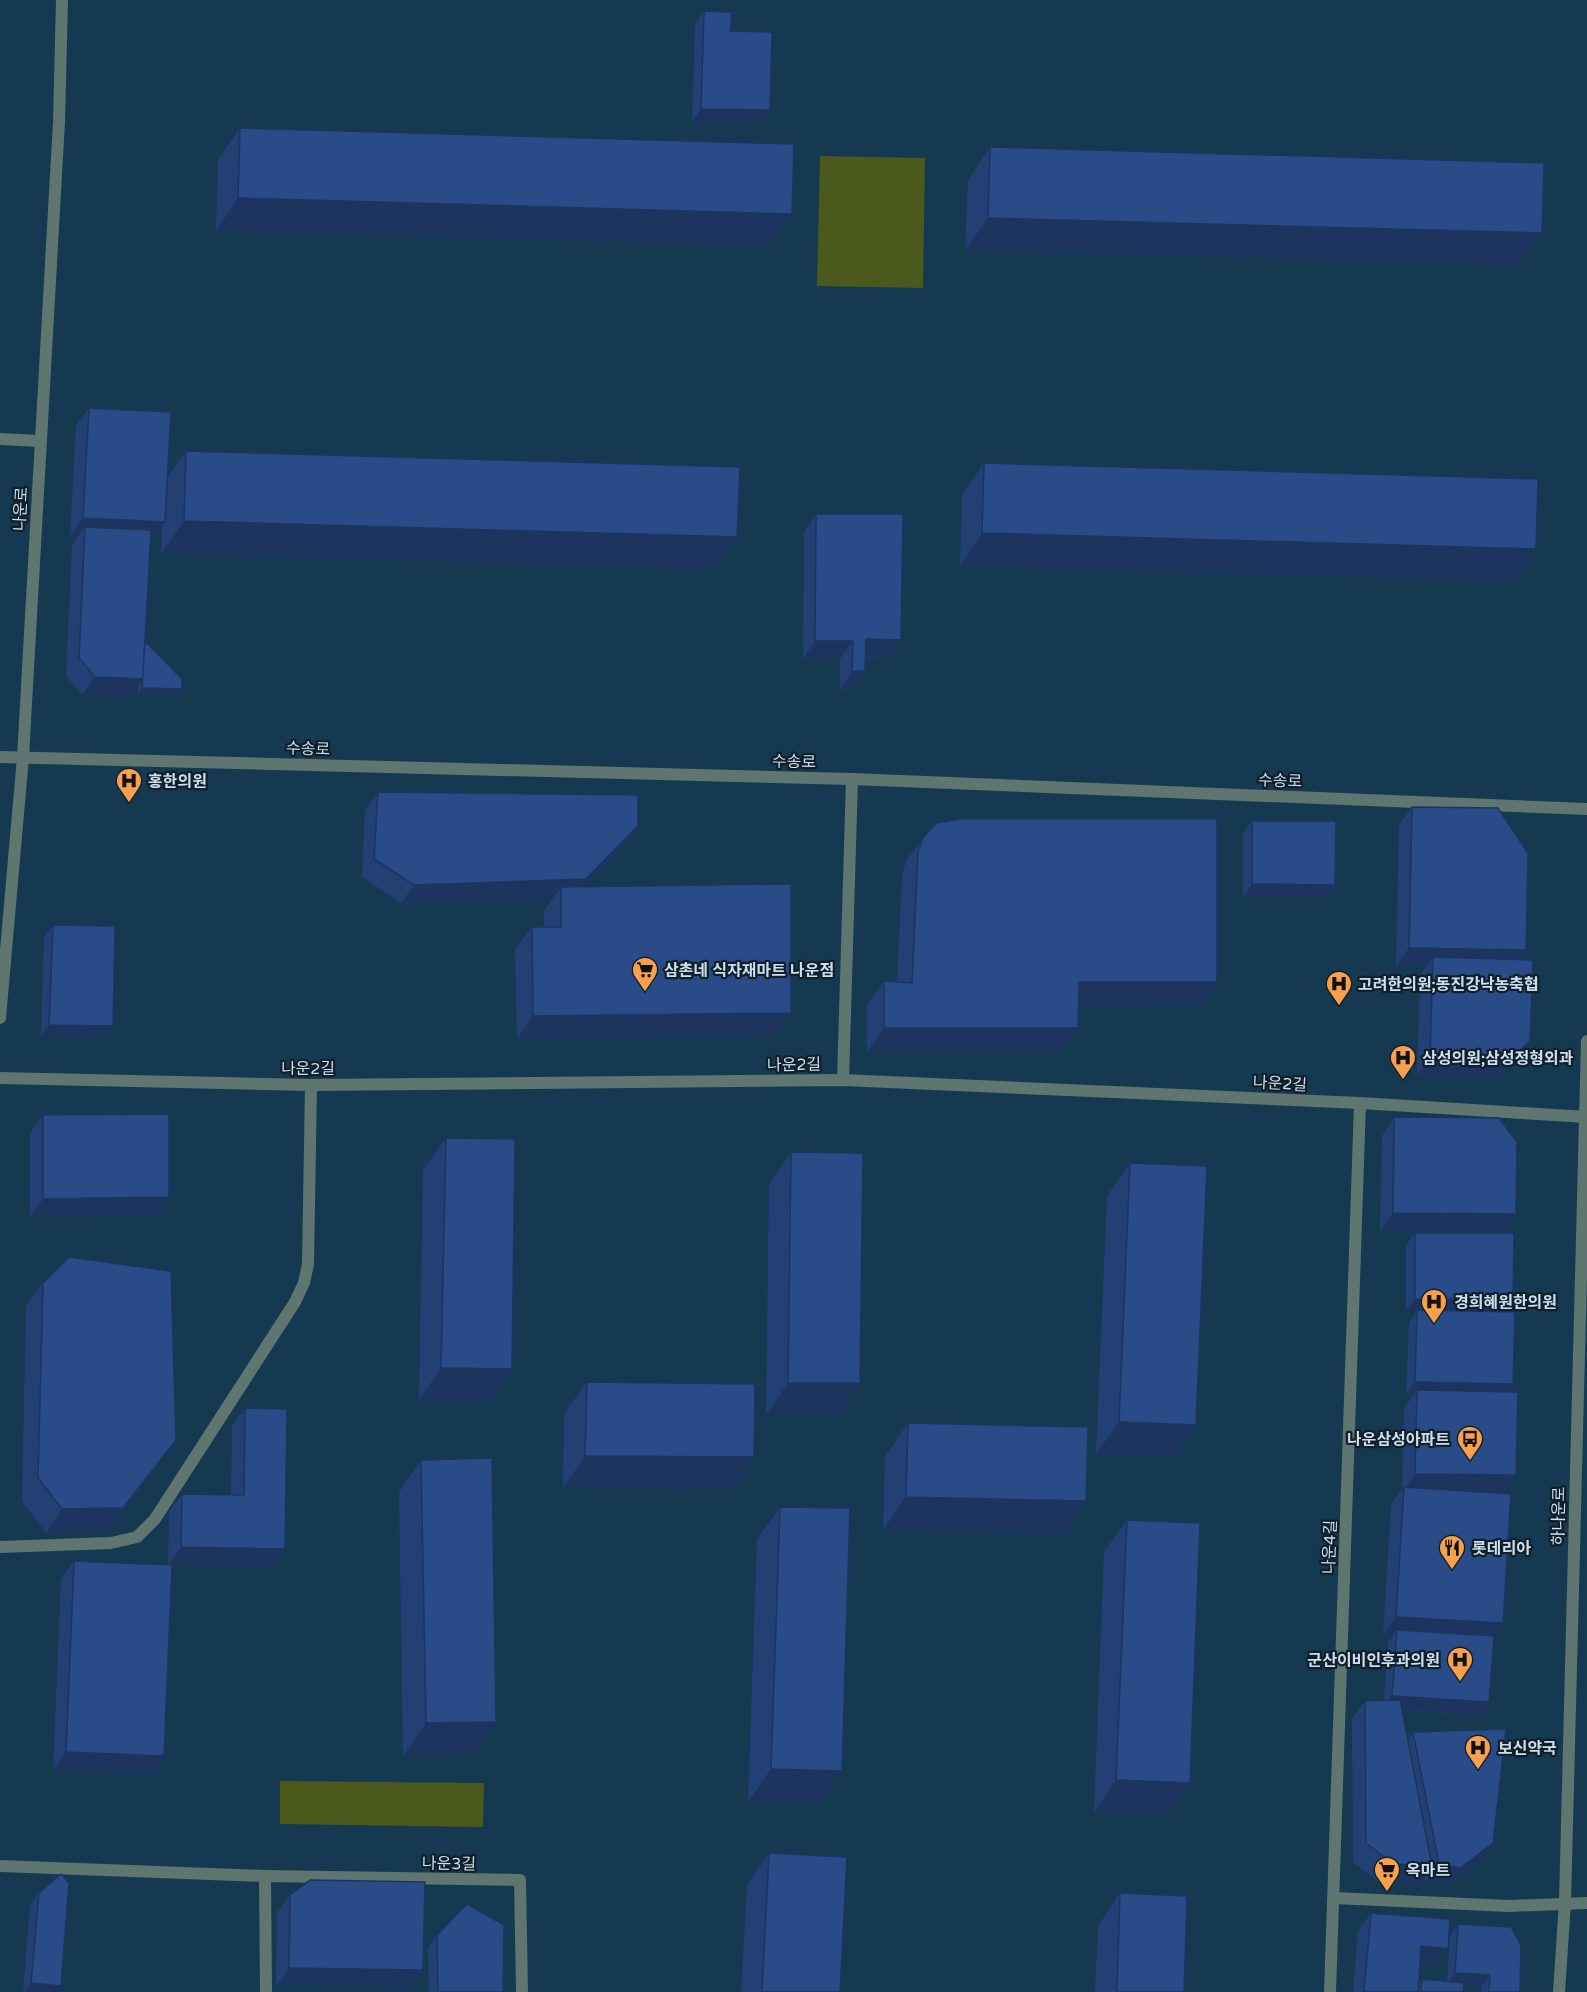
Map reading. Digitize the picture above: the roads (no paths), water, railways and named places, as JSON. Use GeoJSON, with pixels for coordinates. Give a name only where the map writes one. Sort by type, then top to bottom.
{"type":"FeatureCollection","features":[{"type":"Feature","properties":{"kind":"street","name":"나운로"},"geometry":{"type":"LineString","coordinates":[[0,1018],[23,757],[59,122],[62,0]]}},
{"type":"Feature","properties":{"kind":"street"},"geometry":{"type":"LineString","coordinates":[[0,439],[40,441]]}},
{"type":"Feature","properties":{"kind":"street","name":"수송로"},"geometry":{"type":"LineString","coordinates":[[0,757],[852,778],[1587,809]]}},
{"type":"Feature","properties":{"kind":"street"},"geometry":{"type":"LineString","coordinates":[[843,1080],[852,778]]}},
{"type":"Feature","properties":{"kind":"street","name":"하나운로"},"geometry":{"type":"LineString","coordinates":[[1559,1992],[1565,1902],[1587,1041]]}},
{"type":"Feature","properties":{"kind":"street","name":"나운2길"},"geometry":{"type":"LineString","coordinates":[[0,1078],[311,1085],[843,1080],[1360,1103],[1586,1117]]}},
{"type":"Feature","properties":{"kind":"street"},"geometry":{"type":"LineString","coordinates":[[0,1546],[111,1543],[136,1537],[155,1519],[296,1302],[304,1283],[308,1264],[311,1085]]}},
{"type":"Feature","properties":{"kind":"street","name":"나운4길"},"geometry":{"type":"LineString","coordinates":[[1330,1992],[1360,1103]]}},
{"type":"Feature","properties":{"kind":"street","name":"나운3길"},"geometry":{"type":"LineString","coordinates":[[0,1866],[265,1876],[520,1880],[522,1992]]}},
{"type":"Feature","properties":{"kind":"street"},"geometry":{"type":"LineString","coordinates":[[265,1876],[266,1992]]}},
{"type":"Feature","properties":{"kind":"street"},"geometry":{"type":"LineString","coordinates":[[1334,1898],[1509,1906],[1565,1902],[1587,1903]]}},
{"type":"Feature","properties":{"kind":"place","name":"홍한의원"},"geometry":{"type":"Point","coordinates":[129,804]}},
{"type":"Feature","properties":{"kind":"place","name":"삼촌네 식자재마트 나운점"},"geometry":{"type":"Point","coordinates":[645,993]}},
{"type":"Feature","properties":{"kind":"place","name":"고려한의원;동진강낙농축협"},"geometry":{"type":"Point","coordinates":[1339,1007]}},
{"type":"Feature","properties":{"kind":"place","name":"삼성의원;삼성정형외과"},"geometry":{"type":"Point","coordinates":[1403,1081]}},
{"type":"Feature","properties":{"kind":"place","name":"경희혜원한의원"},"geometry":{"type":"Point","coordinates":[1434,1325]}},
{"type":"Feature","properties":{"kind":"place","name":"나운삼성아파트"},"geometry":{"type":"Point","coordinates":[1470,1462]}},
{"type":"Feature","properties":{"kind":"place","name":"롯데리아"},"geometry":{"type":"Point","coordinates":[1452,1571]}},
{"type":"Feature","properties":{"kind":"place","name":"군산이비인후과의원"},"geometry":{"type":"Point","coordinates":[1460,1683]}},
{"type":"Feature","properties":{"kind":"place","name":"보신약국"},"geometry":{"type":"Point","coordinates":[1478,1771]}},
{"type":"Feature","properties":{"kind":"place","name":"옥마트"},"geometry":{"type":"Point","coordinates":[1387,1893]}}]}
